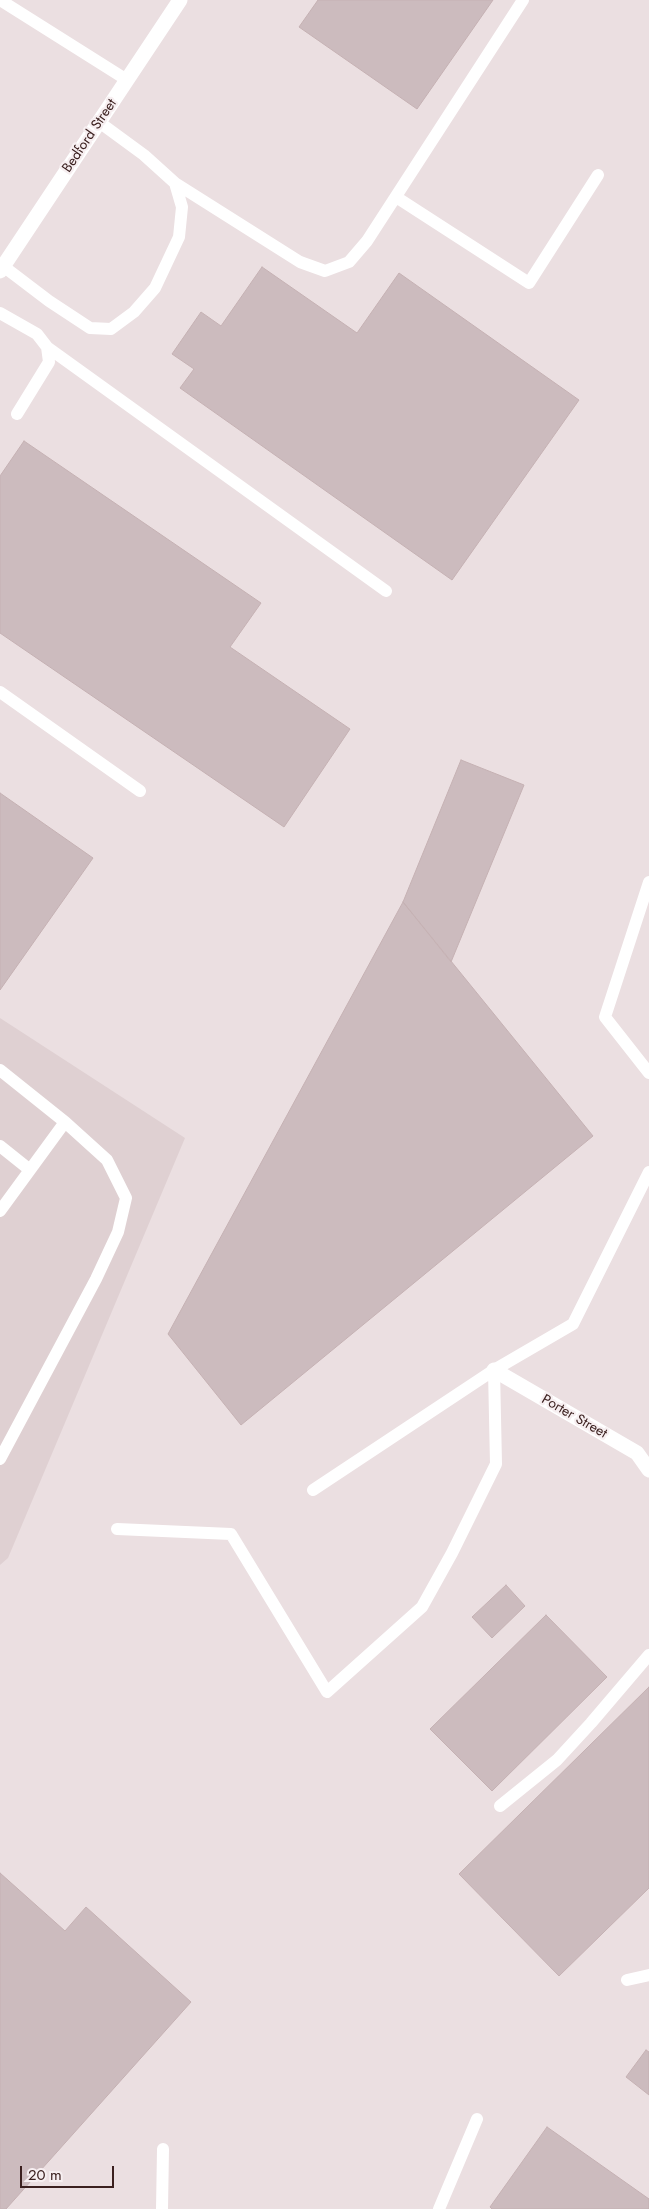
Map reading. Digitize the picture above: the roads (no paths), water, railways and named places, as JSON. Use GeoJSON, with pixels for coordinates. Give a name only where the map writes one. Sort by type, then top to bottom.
{"type":"FeatureCollection","features":[{"type":"Feature","properties":{"kind":"street","name":"Bedford Street"},"geometry":{"type":"LineString","coordinates":[[2,269],[180,0]]}},
{"type":"Feature","properties":{"kind":"street","name":"Porter Street"},"geometry":{"type":"LineString","coordinates":[[494,1370],[637,1453],[649,1470]]}},
{"type":"Feature","properties":{"kind":"lane"},"geometry":{"type":"LineString","coordinates":[[0,0],[127,80]]}},
{"type":"Feature","properties":{"kind":"lane"},"geometry":{"type":"LineString","coordinates":[[99,122],[144,155],[175,183],[300,262],[325,271],[349,262],[367,241],[523,0]]}},
{"type":"Feature","properties":{"kind":"lane"},"geometry":{"type":"LineString","coordinates":[[396,196],[529,284],[598,175]]}},
{"type":"Feature","properties":{"kind":"lane"},"geometry":{"type":"LineString","coordinates":[[2,269],[90,328],[110,329],[134,312],[155,288],[179,237],[182,208],[175,183]]}},
{"type":"Feature","properties":{"kind":"lane"},"geometry":{"type":"LineString","coordinates":[[0,313],[38,334],[47,347],[386,592]]}},
{"type":"Feature","properties":{"kind":"lane"},"geometry":{"type":"LineString","coordinates":[[17,414],[49,362],[47,347]]}},
{"type":"Feature","properties":{"kind":"lane"},"geometry":{"type":"LineString","coordinates":[[0,692],[140,791]]}},
{"type":"Feature","properties":{"kind":"lane"},"geometry":{"type":"LineString","coordinates":[[649,882],[605,1017],[649,1073]]}},
{"type":"Feature","properties":{"kind":"lane"},"geometry":{"type":"LineString","coordinates":[[0,1070],[65,1122],[108,1160],[126,1198],[118,1232],[96,1279],[0,1459]]}},
{"type":"Feature","properties":{"kind":"lane"},"geometry":{"type":"LineString","coordinates":[[0,1211],[65,1122]]}},
{"type":"Feature","properties":{"kind":"lane"},"geometry":{"type":"LineString","coordinates":[[0,1146],[30,1170]]}},
{"type":"Feature","properties":{"kind":"lane"},"geometry":{"type":"LineString","coordinates":[[314,1490],[494,1370],[573,1324],[649,1172]]}},
{"type":"Feature","properties":{"kind":"lane"},"geometry":{"type":"LineString","coordinates":[[117,1529],[230,1534],[327,1692],[422,1607],[452,1553],[496,1464],[494,1370]]}},
{"type":"Feature","properties":{"kind":"lane"},"geometry":{"type":"LineString","coordinates":[[500,1806],[557,1760],[649,1655]]}},
{"type":"Feature","properties":{"kind":"lane"},"geometry":{"type":"LineString","coordinates":[[627,1980],[649,1974]]}},
{"type":"Feature","properties":{"kind":"lane"},"geometry":{"type":"LineString","coordinates":[[439,2209],[477,2119]]}},
{"type":"Feature","properties":{"kind":"lane"},"geometry":{"type":"LineString","coordinates":[[162,2209],[163,2149]]}}]}
